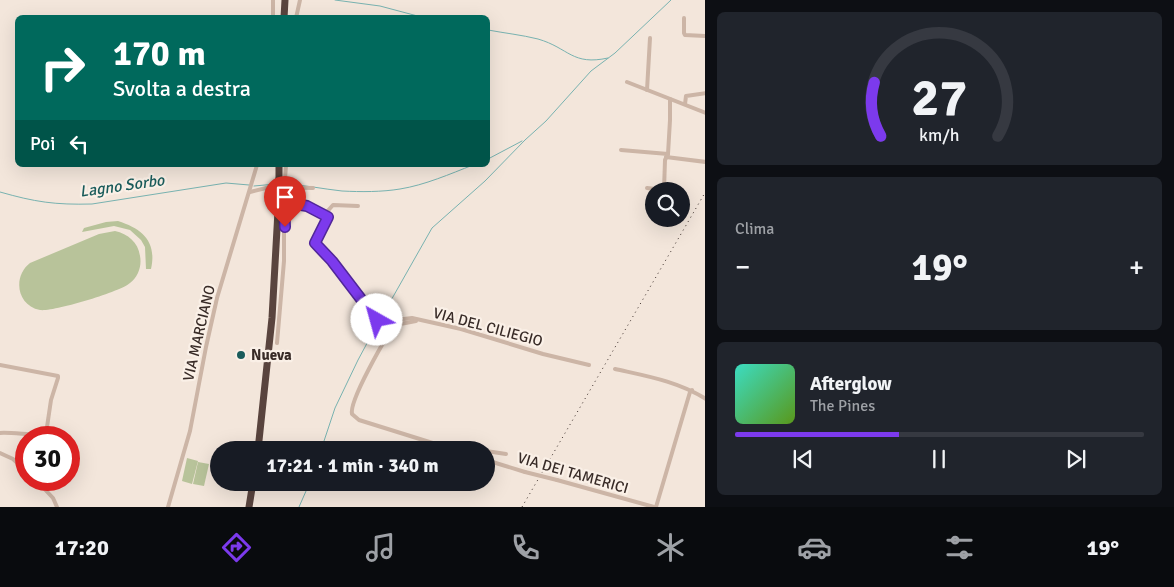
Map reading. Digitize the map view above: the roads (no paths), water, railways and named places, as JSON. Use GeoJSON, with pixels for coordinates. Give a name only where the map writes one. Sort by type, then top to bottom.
{"type":"FeatureCollection","features":[{"type":"Feature","properties":{"kind":"highway"},"geometry":{"type":"LineString","coordinates":[[284,2],[284,15]]}},
{"type":"Feature","properties":{"kind":"highway"},"geometry":{"type":"LineString","coordinates":[[259,441],[272,318],[282,179],[279,167]]}},
{"type":"Feature","properties":{"kind":"highway"},"geometry":{"type":"LineString","coordinates":[[249,507],[252,491]]}},
{"type":"Feature","properties":{"kind":"street"},"geometry":{"type":"LineString","coordinates":[[273,0],[273,15]]}},
{"type":"Feature","properties":{"kind":"street"},"geometry":{"type":"LineString","coordinates":[[297,15],[300,0]]}},
{"type":"Feature","properties":{"kind":"street"},"geometry":{"type":"LineString","coordinates":[[684,18],[685,35],[705,36]]}},
{"type":"Feature","properties":{"kind":"street"},"geometry":{"type":"LineString","coordinates":[[647,90],[650,38]]}},
{"type":"Feature","properties":{"kind":"street"},"geometry":{"type":"LineString","coordinates":[[626,82],[705,113]]}},
{"type":"Feature","properties":{"kind":"street"},"geometry":{"type":"LineString","coordinates":[[685,104],[686,96],[705,93]]}},
{"type":"Feature","properties":{"kind":"street"},"geometry":{"type":"LineString","coordinates":[[665,182],[670,99]]}},
{"type":"Feature","properties":{"kind":"street"},"geometry":{"type":"LineString","coordinates":[[621,150],[705,162]]}},
{"type":"Feature","properties":{"kind":"street","name":"VIA MARCIANO"},"geometry":{"type":"LineString","coordinates":[[168,507],[190,431],[217,298],[257,167]]}},
{"type":"Feature","properties":{"kind":"street"},"geometry":{"type":"LineString","coordinates":[[282,179],[285,167]]}},
{"type":"Feature","properties":{"kind":"street"},"geometry":{"type":"LineString","coordinates":[[250,192],[270,187],[314,188]]}},
{"type":"Feature","properties":{"kind":"street"},"geometry":{"type":"LineString","coordinates":[[290,187],[290,203]]}},
{"type":"Feature","properties":{"kind":"street"},"geometry":{"type":"LineString","coordinates":[[277,343],[285,233],[284,202],[281,194]]}},
{"type":"Feature","properties":{"kind":"street"},"geometry":{"type":"LineString","coordinates":[[284,202],[307,206],[324,215],[333,205],[358,206]]}},
{"type":"Feature","properties":{"kind":"street","name":"VIA DEL CILIEGIO"},"geometry":{"type":"LineString","coordinates":[[324,215],[328,218],[315,243],[332,261],[375,318],[388,321],[405,318],[461,329],[543,354],[588,365]]}},
{"type":"Feature","properties":{"kind":"street"},"geometry":{"type":"LineString","coordinates":[[419,320],[395,325],[387,335],[356,396],[351,411],[353,417],[359,420],[426,441]]}},
{"type":"Feature","properties":{"kind":"street"},"geometry":{"type":"LineString","coordinates":[[0,365],[58,377],[43,434],[39,436],[15,432],[0,433]]}},
{"type":"Feature","properties":{"kind":"street"},"geometry":{"type":"LineString","coordinates":[[615,369],[675,383],[692,390],[705,399]]}},
{"type":"Feature","properties":{"kind":"street"},"geometry":{"type":"LineString","coordinates":[[655,507],[692,390]]}},
{"type":"Feature","properties":{"kind":"street"},"geometry":{"type":"LineString","coordinates":[[0,452],[15,461]]}},
{"type":"Feature","properties":{"kind":"street"},"geometry":{"type":"LineString","coordinates":[[495,452],[506,454]]}},
{"type":"Feature","properties":{"kind":"street","name":"VIA DEI TAMERICI"},"geometry":{"type":"LineString","coordinates":[[495,463],[655,507]]}},
{"type":"Feature","properties":{"kind":"street"},"geometry":{"type":"LineString","coordinates":[[46,491],[53,498],[57,507]]}},
{"type":"Feature","properties":{"kind":"waterway"},"geometry":{"type":"LineString","coordinates":[[335,0],[380,6],[414,15]]}},
{"type":"Feature","properties":{"kind":"waterway"},"geometry":{"type":"LineString","coordinates":[[381,318],[432,228],[485,181],[546,121],[591,71],[615,53],[671,0]]}},
{"type":"Feature","properties":{"kind":"waterway"},"geometry":{"type":"LineString","coordinates":[[490,30],[538,39],[586,60],[608,58]]}},
{"type":"Feature","properties":{"kind":"waterway","name":"Lagno Sorbo"},"geometry":{"type":"LineString","coordinates":[[490,158],[522,141]]}},
{"type":"Feature","properties":{"kind":"waterway","name":"Lagno Sorbo"},"geometry":{"type":"LineString","coordinates":[[285,184],[342,191],[386,191],[419,185],[468,167]]}},
{"type":"Feature","properties":{"kind":"waterway","name":"Lagno Sorbo"},"geometry":{"type":"LineString","coordinates":[[0,192],[45,202],[92,204],[226,183],[249,185]]}},
{"type":"Feature","properties":{"kind":"waterway","name":"Lagno Sorbo"},"geometry":{"type":"LineString","coordinates":[[254,186],[276,184]]}},
{"type":"Feature","properties":{"kind":"waterway"},"geometry":{"type":"LineString","coordinates":[[324,441],[335,408],[379,321]]}},
{"type":"Feature","properties":{"kind":"waterway"},"geometry":{"type":"LineString","coordinates":[[299,507],[306,491]]}},
{"type":"Feature","properties":{"kind":"railway"},"geometry":{"type":"LineString","coordinates":[[522,507],[705,193]]}},
{"type":"Feature","properties":{"kind":"place","name":"Nueva"},"geometry":{"type":"Point","coordinates":[241,355]}}]}
